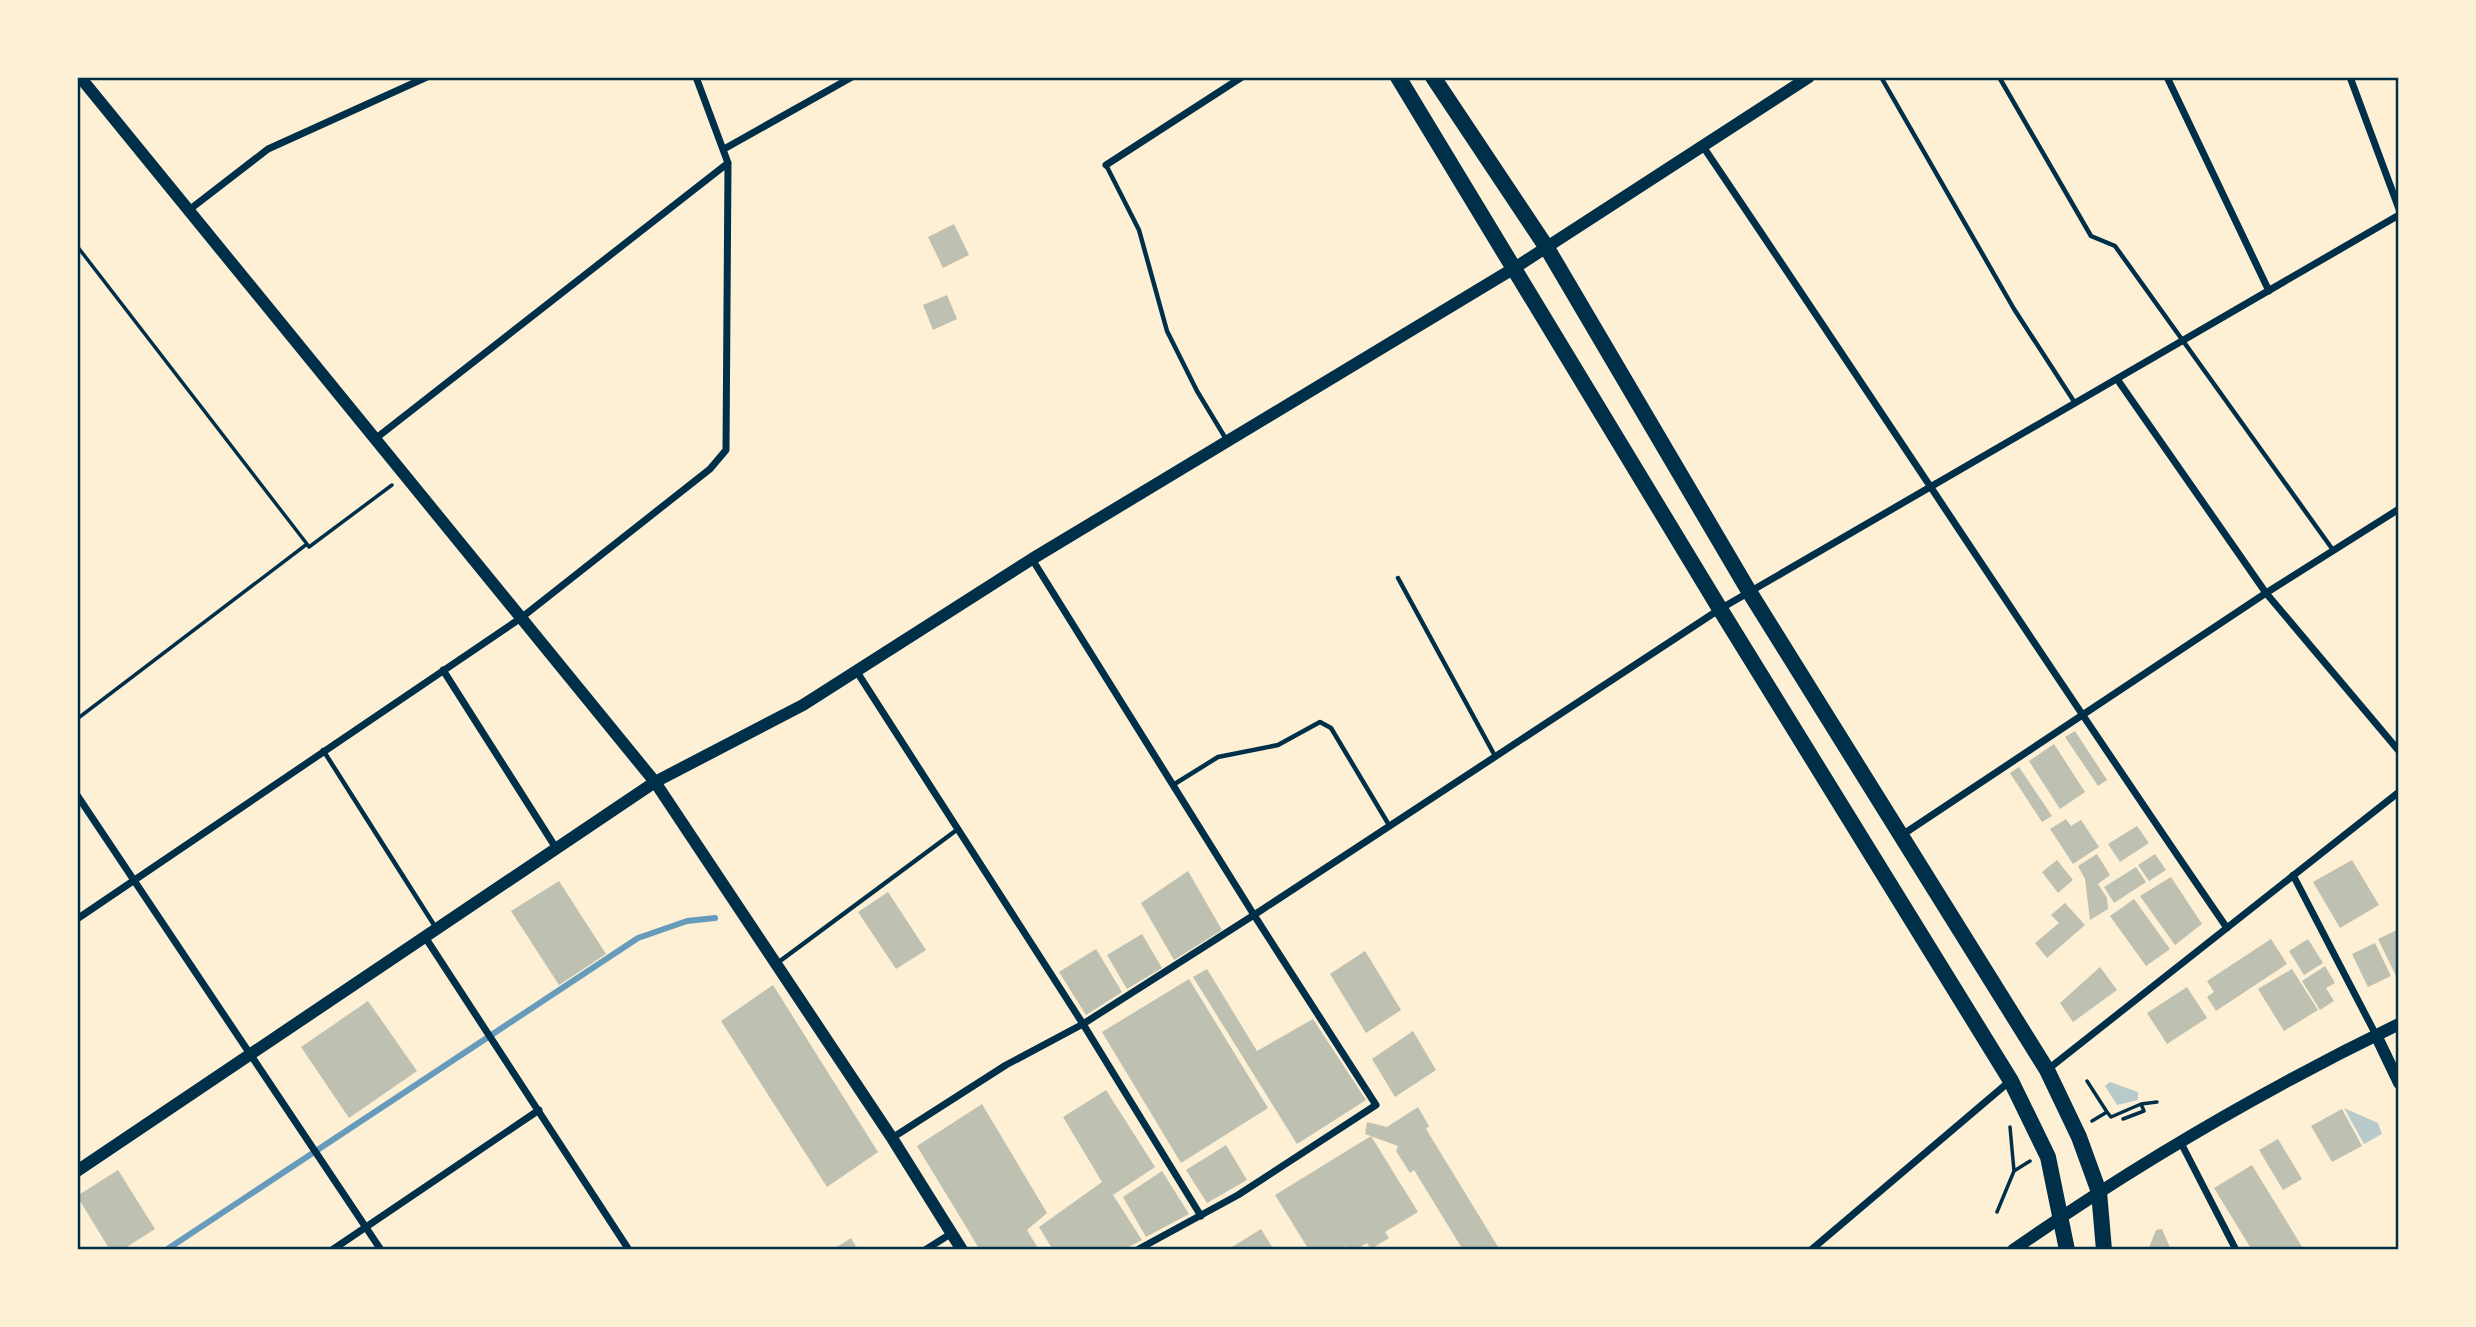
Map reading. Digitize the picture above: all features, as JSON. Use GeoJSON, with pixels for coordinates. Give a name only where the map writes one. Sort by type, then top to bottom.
{"type":"FeatureCollection","features":[{"type":"Feature","properties":{"kind":"highway"},"geometry":{"type":"LineString","coordinates":[[1398,77],[1516,267],[1720,609],[2011,1081],[2048,1157],[2067,1250]]}},
{"type":"Feature","properties":{"kind":"highway"},"geometry":{"type":"LineString","coordinates":[[1433,77],[1547,248],[1750,593],[2047,1070],[2078,1137],[2099,1192],[2104,1250]]}},
{"type":"Feature","properties":{"kind":"street"},"geometry":{"type":"LineString","coordinates":[[80,77],[655,782],[892,1138],[962,1250]]}},
{"type":"Feature","properties":{"kind":"street"},"geometry":{"type":"LineString","coordinates":[[189,210],[268,149],[427,77]]}},
{"type":"Feature","properties":{"kind":"street"},"geometry":{"type":"LineString","coordinates":[[77,919],[521,618],[710,469],[726,450],[728,163],[696,77]]}},
{"type":"Feature","properties":{"kind":"street"},"geometry":{"type":"LineString","coordinates":[[724,149],[852,77]]}},
{"type":"Feature","properties":{"kind":"street"},"geometry":{"type":"LineString","coordinates":[[77,1171],[655,782],[803,705],[1032,559],[1547,248],[1809,77]]}},
{"type":"Feature","properties":{"kind":"street"},"geometry":{"type":"LineString","coordinates":[[2167,77],[2269,291]]}},
{"type":"Feature","properties":{"kind":"street"},"geometry":{"type":"LineString","coordinates":[[2350,77],[2399,208]]}},
{"type":"Feature","properties":{"kind":"street"},"geometry":{"type":"LineString","coordinates":[[1106,165],[1237,78]]}},
{"type":"Feature","properties":{"kind":"street"},"geometry":{"type":"LineString","coordinates":[[1702,145],[1932,486],[2081,715],[2227,928]]}},
{"type":"Feature","properties":{"kind":"street"},"geometry":{"type":"LineString","coordinates":[[375,439],[728,163]]}},
{"type":"Feature","properties":{"kind":"street"},"geometry":{"type":"LineString","coordinates":[[892,1138],[1006,1065],[1083,1024],[1254,915],[1720,609],[2399,215]]}},
{"type":"Feature","properties":{"kind":"street"},"geometry":{"type":"LineString","coordinates":[[2117,379],[2266,593],[2399,751]]}},
{"type":"Feature","properties":{"kind":"street"},"geometry":{"type":"LineString","coordinates":[[1900,836],[2266,593],[2399,509]]}},
{"type":"Feature","properties":{"kind":"street"},"geometry":{"type":"LineString","coordinates":[[1032,559],[1376,1105],[1238,1195],[1138,1250]]}},
{"type":"Feature","properties":{"kind":"street"},"geometry":{"type":"LineString","coordinates":[[443,670],[556,848]]}},
{"type":"Feature","properties":{"kind":"street"},"geometry":{"type":"LineString","coordinates":[[857,671],[1083,1024],[1201,1216]]}},
{"type":"Feature","properties":{"kind":"street"},"geometry":{"type":"LineString","coordinates":[[2047,1070],[2399,792]]}},
{"type":"Feature","properties":{"kind":"street"},"geometry":{"type":"LineString","coordinates":[[77,795],[380,1250]]}},
{"type":"Feature","properties":{"kind":"street"},"geometry":{"type":"LineString","coordinates":[[2293,875],[2399,1083]]}},
{"type":"Feature","properties":{"kind":"street"},"geometry":{"type":"LineString","coordinates":[[425,937],[629,1250]]}},
{"type":"Feature","properties":{"kind":"street"},"geometry":{"type":"LineString","coordinates":[[2013,1250],[2099,1192],[2181,1143],[2399,1024]]}},
{"type":"Feature","properties":{"kind":"street"},"geometry":{"type":"LineString","coordinates":[[1811,1250],[2011,1081]]}},
{"type":"Feature","properties":{"kind":"street"},"geometry":{"type":"LineString","coordinates":[[332,1250],[539,1110]]}},
{"type":"Feature","properties":{"kind":"street"},"geometry":{"type":"LineString","coordinates":[[2181,1143],[2236,1250]]}},
{"type":"Feature","properties":{"kind":"street"},"geometry":{"type":"LineString","coordinates":[[925,1250],[952,1233]]}},
{"type":"Feature","properties":{"kind":"lane"},"geometry":{"type":"LineString","coordinates":[[1881,77],[2014,309],[2075,403]]}},
{"type":"Feature","properties":{"kind":"lane"},"geometry":{"type":"LineString","coordinates":[[1999,77],[2091,236],[2115,246],[2334,551]]}},
{"type":"Feature","properties":{"kind":"lane"},"geometry":{"type":"LineString","coordinates":[[1106,165],[1139,230],[1167,331],[1197,391],[1227,442]]}},
{"type":"Feature","properties":{"kind":"lane"},"geometry":{"type":"LineString","coordinates":[[1398,578],[1495,756]]}},
{"type":"Feature","properties":{"kind":"lane"},"geometry":{"type":"LineString","coordinates":[[1173,785],[1218,757],[1278,745],[1320,722],[1331,728],[1389,825]]}},
{"type":"Feature","properties":{"kind":"lane"},"geometry":{"type":"LineString","coordinates":[[323,750],[437,929]]}},
{"type":"Feature","properties":{"kind":"lane"},"geometry":{"type":"LineString","coordinates":[[776,964],[958,829]]}},
{"type":"Feature","properties":{"kind":"path"},"geometry":{"type":"LineString","coordinates":[[77,246],[309,547],[405,475]]}},
{"type":"Feature","properties":{"kind":"path"},"geometry":{"type":"LineString","coordinates":[[77,719],[307,544]]}},
{"type":"Feature","properties":{"kind":"path"},"geometry":{"type":"LineString","coordinates":[[2087,1081],[2107,1111]]}},
{"type":"Feature","properties":{"kind":"path"},"geometry":{"type":"LineString","coordinates":[[2115,1114],[2141,1104],[2157,1102]]}},
{"type":"Feature","properties":{"kind":"path"},"geometry":{"type":"LineString","coordinates":[[2123,1119],[2144,1111],[2141,1104]]}},
{"type":"Feature","properties":{"kind":"path"},"geometry":{"type":"LineString","coordinates":[[1997,1212],[2014,1171],[2010,1127]]}},
{"type":"Feature","properties":{"kind":"shaded area"},"geometry":{"type":"Polygon","coordinates":[[[2110,1082],[2138,1092],[2138,1100],[2117,1105],[2105,1086],[2110,1082]]]}},
{"type":"Feature","properties":{"kind":"shaded area"},"geometry":{"type":"Polygon","coordinates":[[[2344,1108],[2378,1123],[2382,1134],[2364,1144],[2344,1108]]]}},
{"type":"Feature","properties":{"kind":"building"},"geometry":{"type":"Polygon","coordinates":[[[954,224],[969,255],[943,268],[928,237],[954,224]]]}},
{"type":"Feature","properties":{"kind":"building"},"geometry":{"type":"Polygon","coordinates":[[[947,295],[957,319],[933,330],[923,305],[947,295]]]}},
{"type":"Feature","properties":{"kind":"building"},"geometry":{"type":"Polygon","coordinates":[[[2075,731],[2107,780],[2098,786],[2065,737],[2075,731]]]}},
{"type":"Feature","properties":{"kind":"building"},"geometry":{"type":"Polygon","coordinates":[[[2054,744],[2085,792],[2060,809],[2029,761],[2054,744]]]}},
{"type":"Feature","properties":{"kind":"building"},"geometry":{"type":"Polygon","coordinates":[[[2019,767],[2052,816],[2042,822],[2010,773],[2019,767]]]}},
{"type":"Feature","properties":{"kind":"building"},"geometry":{"type":"Polygon","coordinates":[[[2066,819],[2071,826],[2081,820],[2099,847],[2073,864],[2050,829],[2066,819]]]}},
{"type":"Feature","properties":{"kind":"building"},"geometry":{"type":"Polygon","coordinates":[[[2137,826],[2149,843],[2120,862],[2108,844],[2137,826]]]}},
{"type":"Feature","properties":{"kind":"building"},"geometry":{"type":"Polygon","coordinates":[[[2097,854],[2110,875],[2098,884],[2107,898],[2108,909],[2090,920],[2085,879],[2078,866],[2097,854]]]}},
{"type":"Feature","properties":{"kind":"building"},"geometry":{"type":"Polygon","coordinates":[[[2155,854],[2166,870],[2149,881],[2138,865],[2155,854]]]}},
{"type":"Feature","properties":{"kind":"building"},"geometry":{"type":"Polygon","coordinates":[[[2057,860],[2073,880],[2058,893],[2042,872],[2057,860]]]}},
{"type":"Feature","properties":{"kind":"building"},"geometry":{"type":"Polygon","coordinates":[[[2352,860],[2379,905],[2340,928],[2313,882],[2352,860]]]}},
{"type":"Feature","properties":{"kind":"building"},"geometry":{"type":"Polygon","coordinates":[[[2136,867],[2146,882],[2114,903],[2104,887],[2136,867]]]}},
{"type":"Feature","properties":{"kind":"building"},"geometry":{"type":"Polygon","coordinates":[[[1188,871],[1222,930],[1174,960],[1141,903],[1188,871]]]}},
{"type":"Feature","properties":{"kind":"building"},"geometry":{"type":"Polygon","coordinates":[[[2171,877],[2202,924],[2175,945],[2140,896],[2171,877]]]}},
{"type":"Feature","properties":{"kind":"building"},"geometry":{"type":"Polygon","coordinates":[[[559,881],[606,954],[559,985],[511,911],[559,881]]]}},
{"type":"Feature","properties":{"kind":"building"},"geometry":{"type":"Polygon","coordinates":[[[888,892],[926,950],[896,969],[858,912],[888,892]]]}},
{"type":"Feature","properties":{"kind":"building"},"geometry":{"type":"Polygon","coordinates":[[[2134,899],[2170,949],[2146,966],[2110,916],[2134,899]]]}},
{"type":"Feature","properties":{"kind":"building"},"geometry":{"type":"Polygon","coordinates":[[[2065,903],[2085,925],[2047,958],[2035,943],[2059,923],[2051,915],[2065,903]]]}},
{"type":"Feature","properties":{"kind":"building"},"geometry":{"type":"Polygon","coordinates":[[[2399,929],[2399,975],[2396,976],[2378,939],[2399,929]]]}},
{"type":"Feature","properties":{"kind":"building"},"geometry":{"type":"Polygon","coordinates":[[[1142,934],[1162,968],[1127,989],[1107,955],[1142,934]]]}},
{"type":"Feature","properties":{"kind":"building"},"geometry":{"type":"Polygon","coordinates":[[[2271,939],[2287,964],[2216,1011],[2207,997],[2214,992],[2207,981],[2271,939]]]}},
{"type":"Feature","properties":{"kind":"building"},"geometry":{"type":"Polygon","coordinates":[[[2308,939],[2323,963],[2304,975],[2289,951],[2308,939]]]}},
{"type":"Feature","properties":{"kind":"building"},"geometry":{"type":"Polygon","coordinates":[[[2375,943],[2391,976],[2368,987],[2352,954],[2375,943]]]}},
{"type":"Feature","properties":{"kind":"building"},"geometry":{"type":"Polygon","coordinates":[[[1096,949],[1122,992],[1086,1015],[1059,972],[1096,949]]]}},
{"type":"Feature","properties":{"kind":"building"},"geometry":{"type":"Polygon","coordinates":[[[1365,951],[1401,1010],[1366,1033],[1330,974],[1365,951]]]}},
{"type":"Feature","properties":{"kind":"building"},"geometry":{"type":"Polygon","coordinates":[[[2325,966],[2335,983],[2326,988],[2334,1001],[2320,1010],[2302,981],[2325,966]]]}},
{"type":"Feature","properties":{"kind":"building"},"geometry":{"type":"Polygon","coordinates":[[[2100,967],[2117,990],[2073,1022],[2060,1003],[2100,967]]]}},
{"type":"Feature","properties":{"kind":"building"},"geometry":{"type":"Polygon","coordinates":[[[1207,969],[1257,1051],[1313,1019],[1366,1100],[1297,1144],[1193,977],[1207,969]]]}},
{"type":"Feature","properties":{"kind":"building"},"geometry":{"type":"Polygon","coordinates":[[[2292,969],[2318,1010],[2284,1031],[2258,989],[2292,969]]]}},
{"type":"Feature","properties":{"kind":"building"},"geometry":{"type":"Polygon","coordinates":[[[1189,979],[1268,1108],[1181,1163],[1102,1032],[1189,979]]]}},
{"type":"Feature","properties":{"kind":"building"},"geometry":{"type":"Polygon","coordinates":[[[773,985],[878,1152],[827,1187],[721,1021],[773,985]]]}},
{"type":"Feature","properties":{"kind":"building"},"geometry":{"type":"Polygon","coordinates":[[[2187,987],[2207,1018],[2167,1044],[2147,1013],[2187,987]]]}},
{"type":"Feature","properties":{"kind":"building"},"geometry":{"type":"Polygon","coordinates":[[[368,1001],[417,1071],[349,1118],[301,1047],[368,1001]]]}},
{"type":"Feature","properties":{"kind":"building"},"geometry":{"type":"Polygon","coordinates":[[[1413,1031],[1436,1070],[1395,1097],[1372,1059],[1413,1031]]]}},
{"type":"Feature","properties":{"kind":"building"},"geometry":{"type":"Polygon","coordinates":[[[1106,1090],[1155,1167],[1113,1195],[1142,1240],[1123,1250],[1053,1250],[1039,1227],[1102,1182],[1063,1117],[1106,1090]]]}},
{"type":"Feature","properties":{"kind":"building"},"geometry":{"type":"Polygon","coordinates":[[[982,1104],[1047,1213],[1027,1230],[1039,1250],[980,1250],[917,1146],[982,1104]]]}},
{"type":"Feature","properties":{"kind":"building"},"geometry":{"type":"Polygon","coordinates":[[[1418,1107],[1429,1126],[1426,1129],[1500,1250],[1463,1250],[1414,1170],[1410,1173],[1396,1151],[1398,1146],[1365,1134],[1367,1122],[1387,1127],[1418,1107]]]}},
{"type":"Feature","properties":{"kind":"building"},"geometry":{"type":"Polygon","coordinates":[[[2342,1109],[2362,1146],[2332,1162],[2311,1126],[2342,1109]]]}},
{"type":"Feature","properties":{"kind":"building"},"geometry":{"type":"Polygon","coordinates":[[[1371,1136],[1418,1212],[1385,1232],[1389,1238],[1371,1249],[1367,1243],[1355,1250],[1349,1250],[1346,1246],[1339,1250],[1309,1250],[1275,1195],[1371,1136]]]}},
{"type":"Feature","properties":{"kind":"building"},"geometry":{"type":"Polygon","coordinates":[[[2278,1139],[2302,1179],[2283,1190],[2259,1150],[2278,1139]]]}},
{"type":"Feature","properties":{"kind":"building"},"geometry":{"type":"Polygon","coordinates":[[[1226,1145],[1247,1180],[1207,1203],[1186,1170],[1226,1145]]]}},
{"type":"Feature","properties":{"kind":"building"},"geometry":{"type":"Polygon","coordinates":[[[2252,1165],[2304,1250],[2252,1250],[2214,1188],[2252,1165]]]}},
{"type":"Feature","properties":{"kind":"building"},"geometry":{"type":"Polygon","coordinates":[[[118,1170],[155,1229],[122,1250],[110,1250],[77,1196],[118,1170]]]}},
{"type":"Feature","properties":{"kind":"building"},"geometry":{"type":"Polygon","coordinates":[[[1162,1171],[1189,1214],[1146,1237],[1123,1197],[1162,1171]]]}},
{"type":"Feature","properties":{"kind":"building"},"geometry":{"type":"Polygon","coordinates":[[[1261,1229],[1274,1250],[1233,1250],[1232,1247],[1261,1229]]]}},
{"type":"Feature","properties":{"kind":"building"},"geometry":{"type":"Polygon","coordinates":[[[2162,1229],[2171,1250],[2148,1250],[2156,1230],[2162,1229]]]}},
{"type":"Feature","properties":{"kind":"building"},"geometry":{"type":"Polygon","coordinates":[[[851,1238],[858,1250],[832,1250],[851,1238]]]}},
{"type":"Feature","properties":{"kind":"waterway"},"geometry":{"type":"LineString","coordinates":[[166,1250],[638,938],[687,921],[715,918]]}}]}
